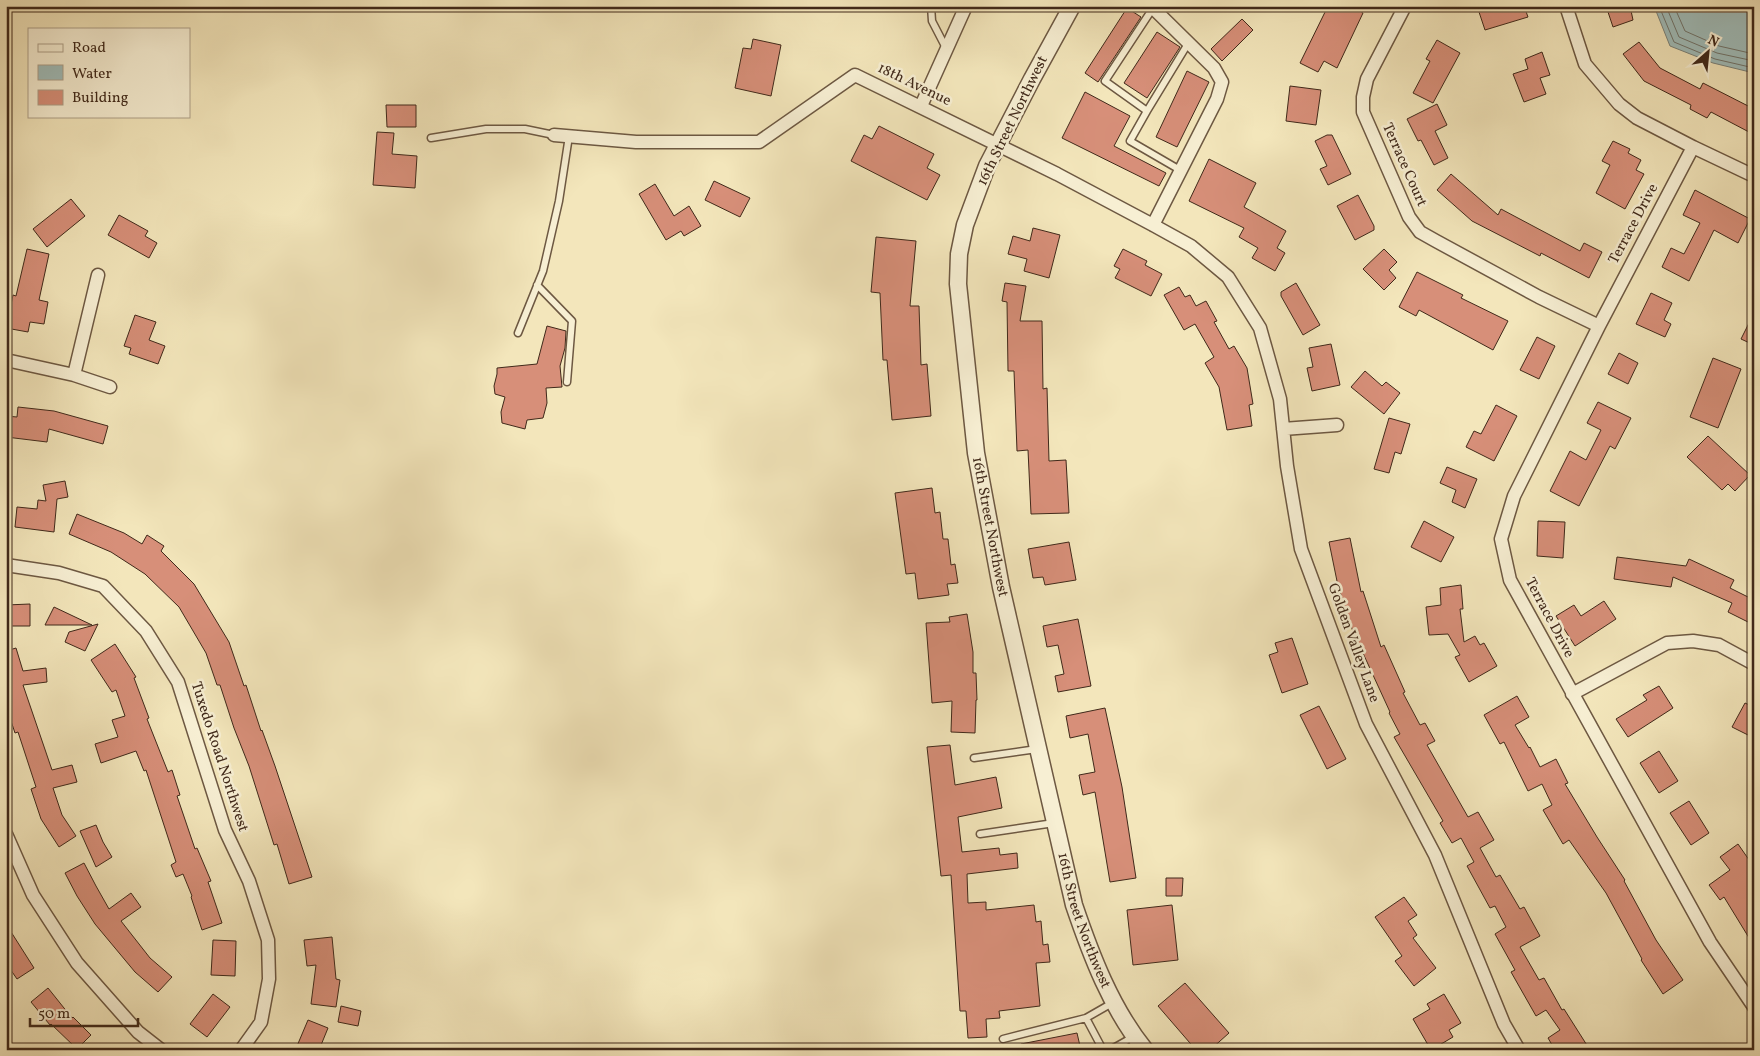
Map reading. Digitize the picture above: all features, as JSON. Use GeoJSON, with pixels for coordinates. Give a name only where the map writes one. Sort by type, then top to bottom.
{"type":"FeatureCollection","features":[{"type":"Feature","properties":{"kind":"street"},"geometry":{"type":"LineString","coordinates":[[921,106],[966,6]]}},
{"type":"Feature","properties":{"kind":"street","name":"16th Street Northwest"},"geometry":{"type":"LineString","coordinates":[[1072,6],[987,166],[965,225],[959,254],[958,284],[976,453],[1001,587],[1074,905],[1087,944],[1114,1001],[1134,1036],[1145,1050]]}},
{"type":"Feature","properties":{"kind":"street","name":"Terrace Court"},"geometry":{"type":"LineString","coordinates":[[1405,6],[1367,79],[1363,97],[1363,112],[1409,218],[1420,232],[1436,242],[1539,297],[1599,326]]}},
{"type":"Feature","properties":{"kind":"street"},"geometry":{"type":"LineString","coordinates":[[1566,6],[1585,64],[1619,104],[1637,118],[1754,176]]}},
{"type":"Feature","properties":{"kind":"street"},"geometry":{"type":"LineString","coordinates":[[1152,7],[1214,68],[1222,82],[1217,99],[1153,225]]}},
{"type":"Feature","properties":{"kind":"street","name":"18th Avenue"},"geometry":{"type":"LineString","coordinates":[[554,135],[636,142],[759,142],[855,75],[998,144],[1191,246]]}},
{"type":"Feature","properties":{"kind":"street","name":"Terrace Drive"},"geometry":{"type":"LineString","coordinates":[[1693,147],[1599,326],[1514,496],[1501,539],[1510,580],[1710,942],[1754,1007]]}},
{"type":"Feature","properties":{"kind":"street","name":"Golden Valley Lane"},"geometry":{"type":"LineString","coordinates":[[1191,246],[1228,277],[1260,328],[1280,399],[1287,466],[1301,549],[1366,724],[1436,855],[1504,1024],[1519,1050]]}},
{"type":"Feature","properties":{"kind":"street"},"geometry":{"type":"LineString","coordinates":[[74,375],[98,275]]}},
{"type":"Feature","properties":{"kind":"street"},"geometry":{"type":"LineString","coordinates":[[6,360],[74,375],[110,388]]}},
{"type":"Feature","properties":{"kind":"street"},"geometry":{"type":"LineString","coordinates":[[1283,429],[1337,425]]}},
{"type":"Feature","properties":{"kind":"street","name":"Tuxedo Road Northwest"},"geometry":{"type":"LineString","coordinates":[[6,565],[59,573],[103,586],[146,631],[178,682],[225,830],[249,881],[268,940],[269,980],[261,1022],[241,1050]]}},
{"type":"Feature","properties":{"kind":"street"},"geometry":{"type":"LineString","coordinates":[[1572,694],[1667,643],[1693,641],[1719,645],[1754,664]]}},
{"type":"Feature","properties":{"kind":"street"},"geometry":{"type":"LineString","coordinates":[[6,834],[33,895],[77,963],[138,1032],[161,1050]]}},
{"type":"Feature","properties":{"kind":"lane"},"geometry":{"type":"LineString","coordinates":[[931,6],[932,21],[946,49]]}},
{"type":"Feature","properties":{"kind":"lane"},"geometry":{"type":"LineString","coordinates":[[1146,110],[1105,82],[1152,7]]}},
{"type":"Feature","properties":{"kind":"lane"},"geometry":{"type":"LineString","coordinates":[[1180,170],[1130,142],[1146,110],[1189,42]]}},
{"type":"Feature","properties":{"kind":"lane"},"geometry":{"type":"LineString","coordinates":[[430,138],[486,129],[525,130],[554,135]]}},
{"type":"Feature","properties":{"kind":"lane"},"geometry":{"type":"LineString","coordinates":[[518,333],[543,271],[559,200],[569,136]]}},
{"type":"Feature","properties":{"kind":"lane"},"geometry":{"type":"LineString","coordinates":[[537,285],[572,321],[568,382]]}},
{"type":"Feature","properties":{"kind":"lane"},"geometry":{"type":"LineString","coordinates":[[974,758],[1038,749]]}},
{"type":"Feature","properties":{"kind":"lane"},"geometry":{"type":"LineString","coordinates":[[980,834],[1055,822]]}},
{"type":"Feature","properties":{"kind":"lane"},"geometry":{"type":"LineString","coordinates":[[1003,1039],[1086,1018],[1114,1001]]}},
{"type":"Feature","properties":{"kind":"lane"},"geometry":{"type":"LineString","coordinates":[[1086,1018],[1104,1050]]}},
{"type":"Feature","properties":{"kind":"lane"},"geometry":{"type":"LineString","coordinates":[[1110,1050],[1134,1036]]}},
{"type":"Feature","properties":{"kind":"water"},"geometry":{"type":"Polygon","coordinates":[[[1654,6],[1754,6],[1754,73],[1713,63],[1670,46],[1654,6]]]}},
{"type":"Feature","properties":{"kind":"building"},"geometry":{"type":"Polygon","coordinates":[[[1328,6],[1358,6],[1357,9],[1363,13],[1337,68],[1324,61],[1318,72],[1300,63],[1328,6]]]}},
{"type":"Feature","properties":{"kind":"building"},"geometry":{"type":"Polygon","coordinates":[[[1477,6],[1524,6],[1528,17],[1485,30],[1477,6]]]}},
{"type":"Feature","properties":{"kind":"building"},"geometry":{"type":"Polygon","coordinates":[[[1606,6],[1630,6],[1633,20],[1613,27],[1606,6]]]}},
{"type":"Feature","properties":{"kind":"building"},"geometry":{"type":"Polygon","coordinates":[[[1127,8],[1141,17],[1098,82],[1085,73],[1127,8]]]}},
{"type":"Feature","properties":{"kind":"building"},"geometry":{"type":"Polygon","coordinates":[[[1242,19],[1253,30],[1222,61],[1211,49],[1242,19]]]}},
{"type":"Feature","properties":{"kind":"building"},"geometry":{"type":"Polygon","coordinates":[[[1157,32],[1180,47],[1147,98],[1124,83],[1157,32]]]}},
{"type":"Feature","properties":{"kind":"building"},"geometry":{"type":"Polygon","coordinates":[[[753,39],[781,45],[771,96],[735,88],[743,48],[751,49],[753,39]]]}},
{"type":"Feature","properties":{"kind":"building"},"geometry":{"type":"Polygon","coordinates":[[[1437,40],[1460,53],[1433,103],[1413,93],[1430,61],[1426,59],[1437,40]]]}},
{"type":"Feature","properties":{"kind":"building"},"geometry":{"type":"Polygon","coordinates":[[[1639,42],[1660,68],[1700,89],[1703,83],[1754,109],[1754,122],[1749,132],[1711,112],[1707,118],[1690,109],[1691,105],[1644,81],[1623,54],[1639,42]]]}},
{"type":"Feature","properties":{"kind":"building"},"geometry":{"type":"Polygon","coordinates":[[[1542,52],[1550,75],[1540,78],[1546,94],[1524,102],[1513,74],[1528,69],[1525,59],[1542,52]]]}},
{"type":"Feature","properties":{"kind":"building"},"geometry":{"type":"Polygon","coordinates":[[[1187,71],[1209,82],[1177,147],[1156,137],[1187,71]]]}},
{"type":"Feature","properties":{"kind":"building"},"geometry":{"type":"Polygon","coordinates":[[[1290,86],[1321,90],[1316,125],[1286,121],[1290,86]]]}},
{"type":"Feature","properties":{"kind":"building"},"geometry":{"type":"Polygon","coordinates":[[[1085,92],[1130,116],[1114,146],[1166,173],[1159,186],[1062,138],[1085,92]]]}},
{"type":"Feature","properties":{"kind":"building"},"geometry":{"type":"Polygon","coordinates":[[[1437,104],[1447,125],[1435,131],[1448,158],[1434,165],[1421,140],[1418,141],[1407,119],[1437,104]]]}},
{"type":"Feature","properties":{"kind":"building"},"geometry":{"type":"Polygon","coordinates":[[[386,105],[416,105],[416,127],[387,127],[386,105]]]}},
{"type":"Feature","properties":{"kind":"building"},"geometry":{"type":"Polygon","coordinates":[[[879,126],[934,154],[927,168],[940,175],[927,200],[851,161],[864,135],[872,139],[879,126]]]}},
{"type":"Feature","properties":{"kind":"building"},"geometry":{"type":"Polygon","coordinates":[[[377,132],[394,133],[392,154],[417,156],[415,188],[373,185],[377,132]]]}},
{"type":"Feature","properties":{"kind":"building"},"geometry":{"type":"Polygon","coordinates":[[[1327,135],[1332,135],[1351,174],[1328,185],[1320,169],[1327,166],[1315,141],[1327,135]]]}},
{"type":"Feature","properties":{"kind":"building"},"geometry":{"type":"Polygon","coordinates":[[[1613,141],[1630,149],[1628,153],[1641,160],[1636,170],[1644,174],[1625,209],[1596,193],[1610,165],[1602,161],[1613,141]]]}},
{"type":"Feature","properties":{"kind":"building"},"geometry":{"type":"Polygon","coordinates":[[[1209,159],[1256,183],[1244,207],[1286,231],[1277,248],[1285,253],[1275,271],[1252,258],[1258,248],[1239,237],[1244,228],[1189,201],[1209,159]]]}},
{"type":"Feature","properties":{"kind":"building"},"geometry":{"type":"Polygon","coordinates":[[[1451,174],[1498,215],[1501,209],[1580,251],[1584,243],[1602,252],[1589,278],[1541,253],[1540,256],[1472,221],[1437,190],[1451,174]]]}},
{"type":"Feature","properties":{"kind":"building"},"geometry":{"type":"Polygon","coordinates":[[[714,181],[750,198],[740,217],[705,200],[714,181]]]}},
{"type":"Feature","properties":{"kind":"building"},"geometry":{"type":"Polygon","coordinates":[[[655,184],[674,216],[689,206],[701,226],[684,236],[681,231],[666,240],[639,194],[655,184]]]}},
{"type":"Feature","properties":{"kind":"building"},"geometry":{"type":"Polygon","coordinates":[[[1695,190],[1750,219],[1738,243],[1714,230],[1689,281],[1662,267],[1671,248],[1684,254],[1700,223],[1683,215],[1695,190]]]}},
{"type":"Feature","properties":{"kind":"building"},"geometry":{"type":"Polygon","coordinates":[[[1358,195],[1374,226],[1374,230],[1355,240],[1337,206],[1358,195]]]}},
{"type":"Feature","properties":{"kind":"building"},"geometry":{"type":"Polygon","coordinates":[[[71,199],[85,216],[47,247],[33,229],[71,199]]]}},
{"type":"Feature","properties":{"kind":"building"},"geometry":{"type":"Polygon","coordinates":[[[119,215],[148,231],[145,236],[157,243],[149,258],[108,235],[119,215]]]}},
{"type":"Feature","properties":{"kind":"building"},"geometry":{"type":"Polygon","coordinates":[[[1033,228],[1060,235],[1049,278],[1024,271],[1027,259],[1008,254],[1013,236],[1030,241],[1033,228]]]}},
{"type":"Feature","properties":{"kind":"building"},"geometry":{"type":"Polygon","coordinates":[[[876,237],[916,241],[910,306],[919,306],[921,365],[927,364],[931,416],[892,420],[887,360],[883,360],[880,293],[871,292],[876,237]]]}},
{"type":"Feature","properties":{"kind":"building"},"geometry":{"type":"Polygon","coordinates":[[[27,249],[49,254],[39,300],[48,302],[44,324],[30,322],[28,332],[6,328],[13,295],[16,296],[27,249]]]}},
{"type":"Feature","properties":{"kind":"building"},"geometry":{"type":"Polygon","coordinates":[[[1123,249],[1147,261],[1145,265],[1162,274],[1151,296],[1115,278],[1120,269],[1114,266],[1123,249]]]}},
{"type":"Feature","properties":{"kind":"building"},"geometry":{"type":"Polygon","coordinates":[[[1384,249],[1397,262],[1389,270],[1396,278],[1384,290],[1363,269],[1384,249]]]}},
{"type":"Feature","properties":{"kind":"building"},"geometry":{"type":"Polygon","coordinates":[[[1417,272],[1463,295],[1461,298],[1508,321],[1493,350],[1419,310],[1416,316],[1399,307],[1417,272]]]}},
{"type":"Feature","properties":{"kind":"building"},"geometry":{"type":"Polygon","coordinates":[[[1005,283],[1026,286],[1020,321],[1042,321],[1043,389],[1047,388],[1049,461],[1066,460],[1069,513],[1031,514],[1028,450],[1017,451],[1014,371],[1008,371],[1007,302],[1002,301],[1005,283]]]}},
{"type":"Feature","properties":{"kind":"building"},"geometry":{"type":"Polygon","coordinates":[[[1296,283],[1320,325],[1303,335],[1281,296],[1281,292],[1296,283]]]}},
{"type":"Feature","properties":{"kind":"building"},"geometry":{"type":"Polygon","coordinates":[[[1179,287],[1185,297],[1190,295],[1196,306],[1206,301],[1217,321],[1214,322],[1229,349],[1234,346],[1247,368],[1253,404],[1249,405],[1252,426],[1227,430],[1219,387],[1205,363],[1214,357],[1195,324],[1184,330],[1164,295],[1179,287]]]}},
{"type":"Feature","properties":{"kind":"building"},"geometry":{"type":"Polygon","coordinates":[[[1651,293],[1672,303],[1664,320],[1671,324],[1665,337],[1636,324],[1651,293]]]}},
{"type":"Feature","properties":{"kind":"building"},"geometry":{"type":"Polygon","coordinates":[[[1754,313],[1754,345],[1741,339],[1754,313]]]}},
{"type":"Feature","properties":{"kind":"building"},"geometry":{"type":"Polygon","coordinates":[[[135,315],[156,322],[149,340],[165,346],[158,364],[129,354],[131,348],[124,346],[135,315]]]}},
{"type":"Feature","properties":{"kind":"building"},"geometry":{"type":"Polygon","coordinates":[[[547,326],[566,331],[565,348],[560,366],[562,387],[546,388],[547,403],[543,418],[527,420],[525,429],[502,423],[501,412],[505,397],[495,394],[494,386],[497,368],[537,364],[547,326]]]}},
{"type":"Feature","properties":{"kind":"building"},"geometry":{"type":"Polygon","coordinates":[[[1537,337],[1555,346],[1539,379],[1520,370],[1537,337]]]}},
{"type":"Feature","properties":{"kind":"building"},"geometry":{"type":"Polygon","coordinates":[[[1331,344],[1340,385],[1312,391],[1307,368],[1313,367],[1309,348],[1331,344]]]}},
{"type":"Feature","properties":{"kind":"building"},"geometry":{"type":"Polygon","coordinates":[[[1619,353],[1638,363],[1628,384],[1608,374],[1619,353]]]}},
{"type":"Feature","properties":{"kind":"building"},"geometry":{"type":"Polygon","coordinates":[[[1713,358],[1741,369],[1718,428],[1690,417],[1713,358]]]}},
{"type":"Feature","properties":{"kind":"building"},"geometry":{"type":"Polygon","coordinates":[[[1365,371],[1382,386],[1386,382],[1400,393],[1384,414],[1351,387],[1365,371]]]}},
{"type":"Feature","properties":{"kind":"building"},"geometry":{"type":"Polygon","coordinates":[[[1598,402],[1631,418],[1615,449],[1610,446],[1579,506],[1550,491],[1570,451],[1586,460],[1601,430],[1587,423],[1598,402]]]}},
{"type":"Feature","properties":{"kind":"building"},"geometry":{"type":"Polygon","coordinates":[[[1496,405],[1517,416],[1494,461],[1466,447],[1474,431],[1481,434],[1496,405]]]}},
{"type":"Feature","properties":{"kind":"building"},"geometry":{"type":"Polygon","coordinates":[[[18,407],[54,411],[108,426],[103,444],[49,429],[47,442],[6,437],[6,416],[17,417],[18,407]]]}},
{"type":"Feature","properties":{"kind":"building"},"geometry":{"type":"Polygon","coordinates":[[[1389,418],[1410,424],[1401,454],[1395,452],[1389,473],[1374,469],[1389,418]]]}},
{"type":"Feature","properties":{"kind":"building"},"geometry":{"type":"Polygon","coordinates":[[[1708,436],[1750,475],[1735,491],[1728,484],[1722,490],[1687,457],[1708,436]]]}},
{"type":"Feature","properties":{"kind":"building"},"geometry":{"type":"Polygon","coordinates":[[[1447,467],[1477,479],[1465,508],[1452,502],[1456,490],[1440,483],[1447,467]]]}},
{"type":"Feature","properties":{"kind":"building"},"geometry":{"type":"Polygon","coordinates":[[[65,481],[68,497],[57,499],[54,532],[15,527],[17,507],[37,509],[38,500],[46,501],[43,485],[65,481]]]}},
{"type":"Feature","properties":{"kind":"building"},"geometry":{"type":"Polygon","coordinates":[[[932,488],[935,513],[940,512],[943,539],[948,539],[951,565],[955,564],[958,583],[947,584],[949,595],[918,599],[915,573],[906,574],[895,493],[932,488]]]}},
{"type":"Feature","properties":{"kind":"building"},"geometry":{"type":"Polygon","coordinates":[[[77,514],[124,533],[142,544],[147,535],[164,546],[161,551],[194,584],[229,642],[275,766],[312,877],[289,884],[277,844],[274,845],[249,766],[220,685],[217,685],[206,653],[179,607],[145,574],[111,552],[69,534],[77,514]]]}},
{"type":"Feature","properties":{"kind":"building"},"geometry":{"type":"Polygon","coordinates":[[[1424,521],[1454,537],[1441,562],[1411,547],[1424,521]]]}},
{"type":"Feature","properties":{"kind":"building"},"geometry":{"type":"Polygon","coordinates":[[[1538,521],[1565,522],[1563,558],[1537,556],[1538,521]]]}},
{"type":"Feature","properties":{"kind":"building"},"geometry":{"type":"Polygon","coordinates":[[[1350,538],[1361,592],[1363,591],[1381,647],[1384,645],[1405,692],[1403,693],[1420,725],[1425,723],[1435,741],[1427,745],[1468,817],[1478,812],[1494,840],[1480,848],[1496,877],[1500,875],[1520,909],[1524,907],[1540,936],[1520,947],[1539,980],[1544,978],[1562,1010],[1564,1009],[1590,1050],[1555,1050],[1548,1038],[1560,1030],[1546,1010],[1536,1016],[1511,972],[1515,970],[1495,934],[1506,927],[1495,906],[1490,908],[1467,866],[1474,862],[1461,838],[1452,843],[1440,823],[1443,821],[1394,737],[1400,734],[1355,638],[1338,586],[1329,542],[1350,538]]]}},
{"type":"Feature","properties":{"kind":"building"},"geometry":{"type":"Polygon","coordinates":[[[1069,542],[1076,580],[1045,585],[1043,577],[1033,578],[1028,549],[1069,542]]]}},
{"type":"Feature","properties":{"kind":"building"},"geometry":{"type":"Polygon","coordinates":[[[1617,557],[1686,566],[1689,559],[1734,580],[1730,588],[1754,600],[1754,625],[1728,612],[1732,603],[1673,577],[1671,587],[1614,579],[1617,557]]]}},
{"type":"Feature","properties":{"kind":"building"},"geometry":{"type":"Polygon","coordinates":[[[1461,585],[1463,609],[1460,609],[1464,642],[1475,636],[1480,645],[1484,643],[1497,666],[1469,682],[1455,657],[1460,655],[1448,634],[1429,635],[1426,607],[1441,605],[1440,588],[1461,585]]]}},
{"type":"Feature","properties":{"kind":"building"},"geometry":{"type":"Polygon","coordinates":[[[1604,601],[1616,619],[1575,646],[1556,616],[1574,605],[1581,616],[1604,601]]]}},
{"type":"Feature","properties":{"kind":"building"},"geometry":{"type":"Polygon","coordinates":[[[30,604],[30,626],[6,626],[6,605],[30,604]]]}},
{"type":"Feature","properties":{"kind":"building"},"geometry":{"type":"Polygon","coordinates":[[[54,607],[92,625],[45,625],[54,607]]]}},
{"type":"Feature","properties":{"kind":"building"},"geometry":{"type":"Polygon","coordinates":[[[967,614],[973,652],[973,673],[976,673],[975,733],[951,732],[952,701],[932,703],[926,623],[950,622],[949,617],[967,614]]]}},
{"type":"Feature","properties":{"kind":"building"},"geometry":{"type":"Polygon","coordinates":[[[1078,619],[1091,686],[1058,692],[1055,676],[1064,674],[1058,645],[1047,647],[1043,626],[1078,619]]]}},
{"type":"Feature","properties":{"kind":"building"},"geometry":{"type":"Polygon","coordinates":[[[98,624],[85,651],[65,642],[69,632],[98,624]]]}},
{"type":"Feature","properties":{"kind":"building"},"geometry":{"type":"Polygon","coordinates":[[[1292,638],[1308,684],[1282,693],[1269,655],[1278,652],[1275,643],[1292,638]]]}},
{"type":"Feature","properties":{"kind":"building"},"geometry":{"type":"Polygon","coordinates":[[[115,644],[136,677],[134,678],[149,718],[147,719],[168,772],[172,770],[180,795],[177,796],[195,849],[197,848],[211,881],[208,882],[222,923],[202,930],[183,874],[176,877],[171,865],[176,862],[146,770],[144,771],[136,751],[101,763],[95,744],[118,737],[112,720],[125,716],[116,690],[112,692],[91,660],[115,644]]]}},
{"type":"Feature","properties":{"kind":"building"},"geometry":{"type":"Polygon","coordinates":[[[16,648],[23,671],[46,668],[47,682],[23,685],[52,770],[72,765],[77,782],[53,788],[62,815],[76,836],[59,847],[41,819],[31,789],[36,787],[18,732],[15,733],[6,706],[6,651],[16,648]]]}},
{"type":"Feature","properties":{"kind":"building"},"geometry":{"type":"Polygon","coordinates":[[[1659,686],[1673,708],[1628,737],[1616,719],[1647,700],[1643,695],[1659,686]]]}},
{"type":"Feature","properties":{"kind":"building"},"geometry":{"type":"Polygon","coordinates":[[[1517,696],[1529,717],[1515,725],[1530,747],[1540,767],[1556,759],[1568,783],[1565,784],[1625,880],[1656,940],[1683,980],[1663,994],[1641,960],[1606,893],[1569,840],[1563,844],[1543,810],[1552,805],[1542,784],[1528,791],[1504,742],[1500,744],[1484,715],[1517,696]]]}},
{"type":"Feature","properties":{"kind":"building"},"geometry":{"type":"Polygon","coordinates":[[[1745,703],[1754,707],[1754,738],[1732,727],[1745,703]]]}},
{"type":"Feature","properties":{"kind":"building"},"geometry":{"type":"Polygon","coordinates":[[[1319,706],[1346,759],[1327,769],[1300,715],[1319,706]]]}},
{"type":"Feature","properties":{"kind":"building"},"geometry":{"type":"Polygon","coordinates":[[[1105,708],[1122,787],[1136,878],[1110,882],[1095,792],[1083,795],[1079,775],[1095,772],[1088,734],[1070,738],[1066,716],[1105,708]]]}},
{"type":"Feature","properties":{"kind":"building"},"geometry":{"type":"Polygon","coordinates":[[[950,745],[955,785],[996,777],[1002,808],[958,817],[962,852],[999,848],[1000,855],[1017,853],[1018,868],[967,874],[968,903],[986,902],[986,910],[1034,905],[1036,922],[1041,921],[1043,945],[1048,944],[1050,962],[1036,963],[1040,1006],[999,1011],[1000,1018],[986,1019],[987,1037],[968,1038],[966,1011],[960,1011],[951,875],[941,876],[927,747],[950,745]]]}},
{"type":"Feature","properties":{"kind":"building"},"geometry":{"type":"Polygon","coordinates":[[[1659,751],[1678,781],[1659,793],[1640,763],[1659,751]]]}},
{"type":"Feature","properties":{"kind":"building"},"geometry":{"type":"Polygon","coordinates":[[[1689,801],[1709,833],[1691,845],[1670,813],[1689,801]]]}},
{"type":"Feature","properties":{"kind":"building"},"geometry":{"type":"Polygon","coordinates":[[[96,825],[112,857],[96,867],[80,831],[96,825]]]}},
{"type":"Feature","properties":{"kind":"building"},"geometry":{"type":"Polygon","coordinates":[[[1738,844],[1754,867],[1754,946],[1724,897],[1720,900],[1709,885],[1730,870],[1720,857],[1738,844]]]}},
{"type":"Feature","properties":{"kind":"building"},"geometry":{"type":"Polygon","coordinates":[[[84,863],[109,909],[131,893],[141,907],[121,921],[150,958],[172,977],[158,992],[135,972],[95,924],[77,896],[65,873],[84,863]]]}},
{"type":"Feature","properties":{"kind":"building"},"geometry":{"type":"Polygon","coordinates":[[[1166,878],[1183,878],[1182,896],[1166,896],[1166,878]]]}},
{"type":"Feature","properties":{"kind":"building"},"geometry":{"type":"Polygon","coordinates":[[[1404,897],[1417,915],[1408,921],[1417,935],[1413,938],[1436,968],[1414,986],[1395,961],[1402,956],[1375,917],[1404,897]]]}},
{"type":"Feature","properties":{"kind":"building"},"geometry":{"type":"Polygon","coordinates":[[[1172,905],[1178,960],[1133,965],[1127,910],[1172,905]]]}},
{"type":"Feature","properties":{"kind":"building"},"geometry":{"type":"Polygon","coordinates":[[[6,924],[34,968],[17,979],[6,963],[6,924]]]}},
{"type":"Feature","properties":{"kind":"building"},"geometry":{"type":"Polygon","coordinates":[[[332,937],[336,979],[340,980],[336,1007],[311,1004],[316,965],[307,966],[304,940],[332,937]]]}},
{"type":"Feature","properties":{"kind":"building"},"geometry":{"type":"Polygon","coordinates":[[[213,940],[236,941],[235,976],[211,975],[213,940]]]}},
{"type":"Feature","properties":{"kind":"building"},"geometry":{"type":"Polygon","coordinates":[[[1185,983],[1229,1033],[1210,1050],[1196,1050],[1158,1006],[1185,983]]]}},
{"type":"Feature","properties":{"kind":"building"},"geometry":{"type":"Polygon","coordinates":[[[48,988],[72,1018],[91,1035],[77,1049],[50,1025],[31,1002],[48,988]]]}},
{"type":"Feature","properties":{"kind":"building"},"geometry":{"type":"Polygon","coordinates":[[[213,994],[230,1007],[207,1037],[190,1024],[213,994]]]}},
{"type":"Feature","properties":{"kind":"building"},"geometry":{"type":"Polygon","coordinates":[[[1444,994],[1461,1023],[1449,1030],[1453,1037],[1431,1050],[1413,1019],[1430,1009],[1427,1004],[1444,994]]]}},
{"type":"Feature","properties":{"kind":"building"},"geometry":{"type":"Polygon","coordinates":[[[341,1006],[361,1011],[358,1026],[338,1022],[341,1006]]]}},
{"type":"Feature","properties":{"kind":"building"},"geometry":{"type":"Polygon","coordinates":[[[308,1020],[328,1028],[319,1050],[306,1050],[297,1046],[308,1020]]]}},
{"type":"Feature","properties":{"kind":"building"},"geometry":{"type":"Polygon","coordinates":[[[1077,1033],[1080,1046],[1062,1050],[1021,1050],[1021,1044],[1077,1033]]]}}]}
